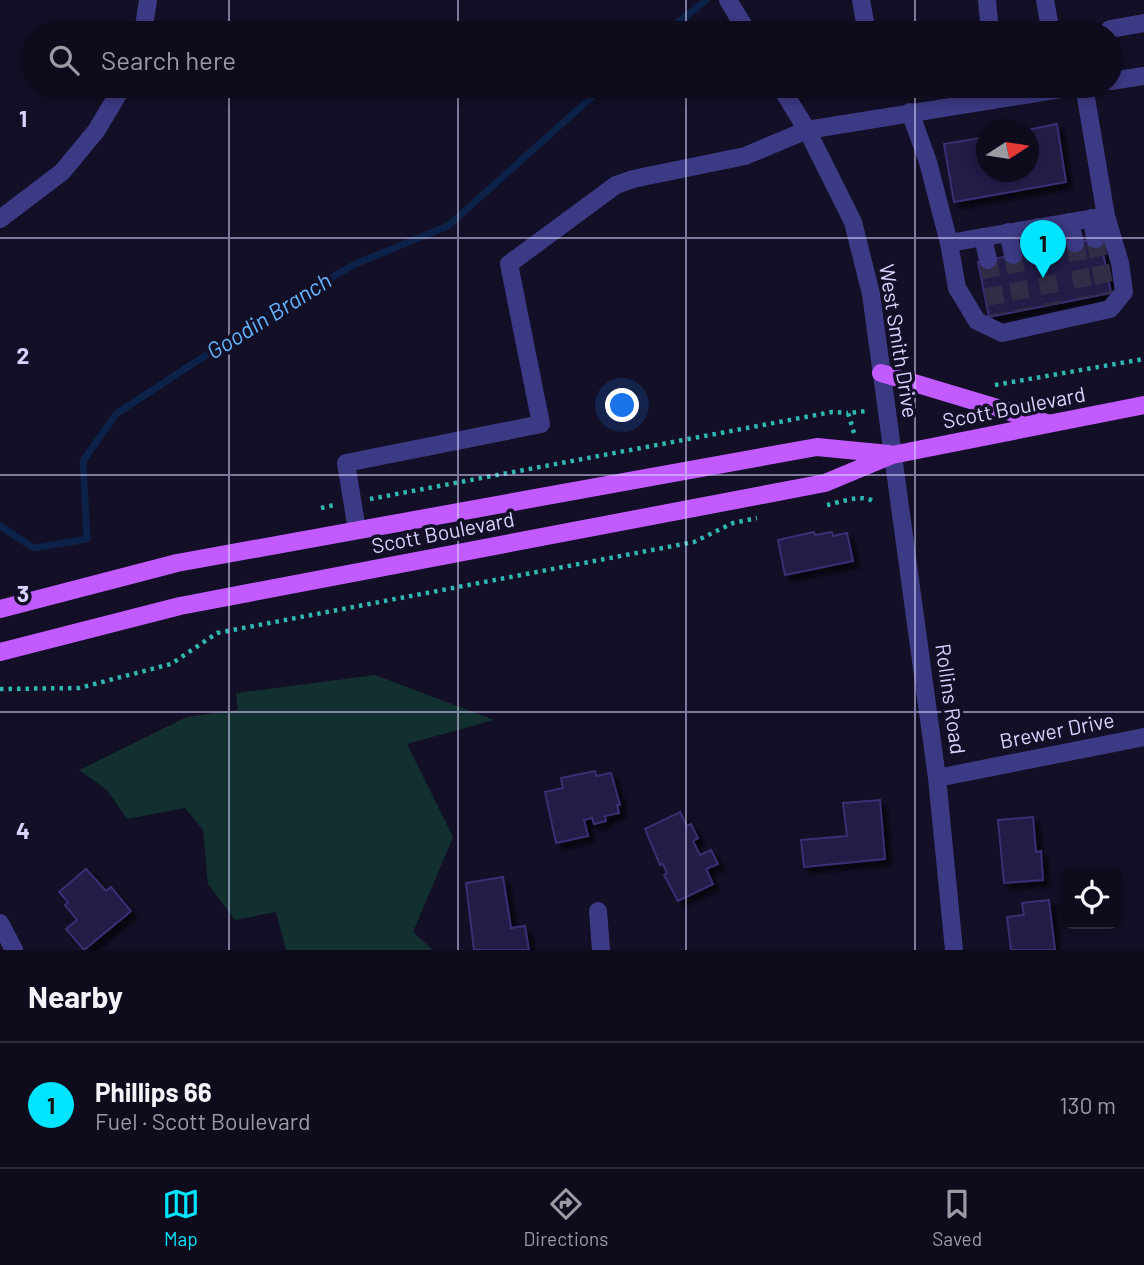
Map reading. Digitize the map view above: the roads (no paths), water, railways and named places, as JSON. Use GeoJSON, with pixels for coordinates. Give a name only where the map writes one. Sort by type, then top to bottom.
{"type":"FeatureCollection","features":[{"type":"Feature","properties":{"kind":"main road"},"geometry":{"type":"LineString","coordinates":[[881,373],[1050,424]]}},
{"type":"Feature","properties":{"kind":"main road","name":"Scott Boulevard"},"geometry":{"type":"LineString","coordinates":[[0,652],[180,606],[825,483],[892,455],[1144,405]]}},
{"type":"Feature","properties":{"kind":"main road","name":"Scott Boulevard"},"geometry":{"type":"LineString","coordinates":[[0,609],[177,563],[817,447],[892,455]]}},
{"type":"Feature","properties":{"kind":"street"},"geometry":{"type":"LineString","coordinates":[[145,21],[148,0]]}},
{"type":"Feature","properties":{"kind":"street"},"geometry":{"type":"LineString","coordinates":[[728,0],[741,21]]}},
{"type":"Feature","properties":{"kind":"street"},"geometry":{"type":"LineString","coordinates":[[861,0],[865,21]]}},
{"type":"Feature","properties":{"kind":"street"},"geometry":{"type":"LineString","coordinates":[[987,0],[989,21]]}},
{"type":"Feature","properties":{"kind":"street"},"geometry":{"type":"LineString","coordinates":[[1045,0],[1049,21]]}},
{"type":"Feature","properties":{"kind":"street"},"geometry":{"type":"LineString","coordinates":[[1123,27],[1144,23]]}},
{"type":"Feature","properties":{"kind":"street"},"geometry":{"type":"LineString","coordinates":[[1123,79],[1144,76]]}},
{"type":"Feature","properties":{"kind":"street"},"geometry":{"type":"LineString","coordinates":[[0,219],[62,172],[96,131],[116,98]]}},
{"type":"Feature","properties":{"kind":"street","name":"West Smith Drive"},"geometry":{"type":"LineString","coordinates":[[787,98],[807,130],[853,222],[871,294],[892,455]]}},
{"type":"Feature","properties":{"kind":"street"},"geometry":{"type":"LineString","coordinates":[[357,530],[346,463],[541,424],[509,264],[617,185],[633,179],[745,156],[807,130],[995,98]]}},
{"type":"Feature","properties":{"kind":"street"},"geometry":{"type":"LineString","coordinates":[[910,112],[928,162],[957,288],[977,321],[1000,324],[1087,307],[1108,301],[1124,292],[1120,262],[1099,217],[1084,98]]}},
{"type":"Feature","properties":{"kind":"street"},"geometry":{"type":"LineString","coordinates":[[948,243],[1099,217]]}},
{"type":"Feature","properties":{"kind":"street"},"geometry":{"type":"LineString","coordinates":[[1095,239],[1099,217]]}},
{"type":"Feature","properties":{"kind":"street"},"geometry":{"type":"LineString","coordinates":[[1070,222],[1075,243]]}},
{"type":"Feature","properties":{"kind":"street"},"geometry":{"type":"LineString","coordinates":[[1038,227],[1042,249]]}},
{"type":"Feature","properties":{"kind":"street"},"geometry":{"type":"LineString","coordinates":[[1008,233],[1013,255]]}},
{"type":"Feature","properties":{"kind":"street"},"geometry":{"type":"LineString","coordinates":[[983,237],[988,260]]}},
{"type":"Feature","properties":{"kind":"street","name":"Rollins Road"},"geometry":{"type":"LineString","coordinates":[[892,455],[937,778],[954,950]]}},
{"type":"Feature","properties":{"kind":"street","name":"Brewer Drive"},"geometry":{"type":"LineString","coordinates":[[937,778],[1144,737]]}},
{"type":"Feature","properties":{"kind":"street"},"geometry":{"type":"LineString","coordinates":[[598,911],[601,950]]}},
{"type":"Feature","properties":{"kind":"street"},"geometry":{"type":"LineString","coordinates":[[0,923],[14,950]]}},
{"type":"Feature","properties":{"kind":"waterway","name":"Goodin Branch"},"geometry":{"type":"LineString","coordinates":[[680,21],[706,0]]}},
{"type":"Feature","properties":{"kind":"waterway","name":"Goodin Branch"},"geometry":{"type":"LineString","coordinates":[[0,526],[34,548],[87,539],[83,461],[116,414],[275,310],[355,264],[448,226],[591,98]]}},
{"type":"Feature","properties":{"kind":"tunnel"},"geometry":{"type":"LineString","coordinates":[[1095,239],[1106,294]]}},
{"type":"Feature","properties":{"kind":"tunnel"},"geometry":{"type":"LineString","coordinates":[[1075,243],[1085,298]]}},
{"type":"Feature","properties":{"kind":"tunnel"},"geometry":{"type":"LineString","coordinates":[[1042,249],[1052,305]]}},
{"type":"Feature","properties":{"kind":"tunnel"},"geometry":{"type":"LineString","coordinates":[[1013,255],[1023,310]]}},
{"type":"Feature","properties":{"kind":"tunnel"},"geometry":{"type":"LineString","coordinates":[[988,260],[998,315]]}},
{"type":"Feature","properties":{"kind":"place","name":"Phillips 66"},"geometry":{"type":"Point","coordinates":[1043,278]}}]}
